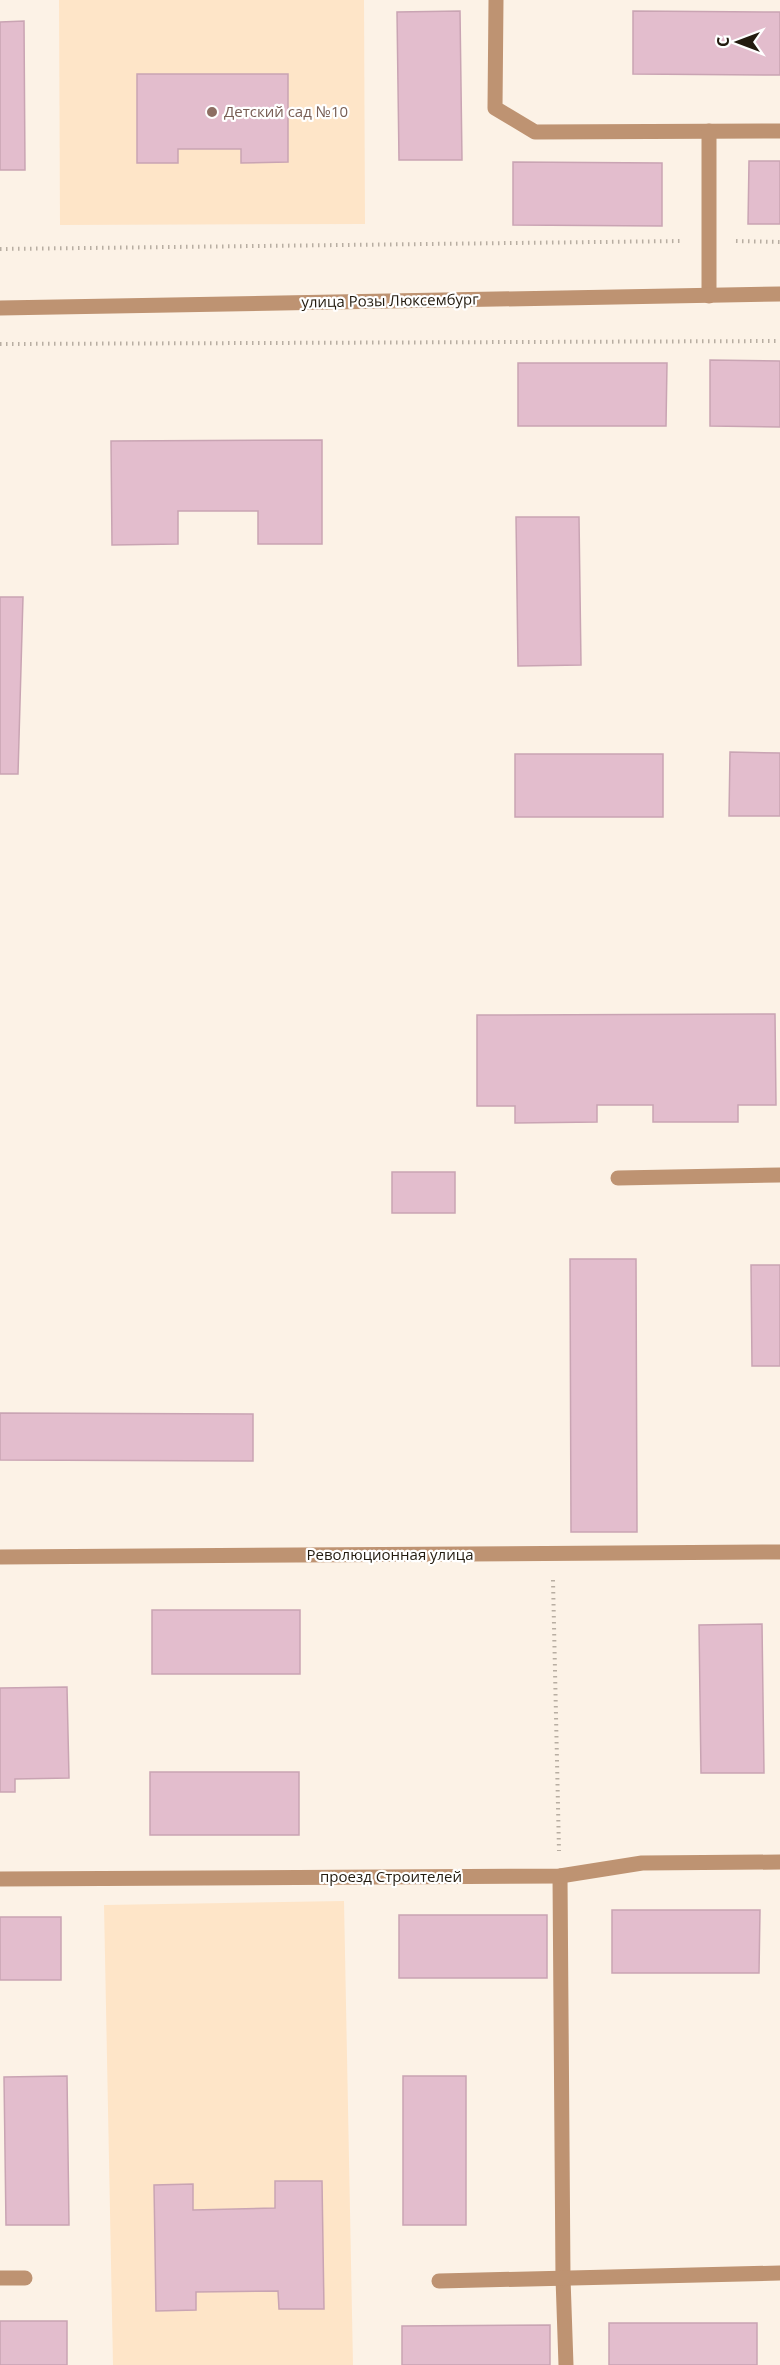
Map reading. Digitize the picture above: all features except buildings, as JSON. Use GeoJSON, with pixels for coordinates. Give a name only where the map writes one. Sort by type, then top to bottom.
{"type":"FeatureCollection","features":[{"type":"Feature","properties":{"kind":"street"},"geometry":{"type":"LineString","coordinates":[[496,0],[495,108],[535,132],[780,131]]}},
{"type":"Feature","properties":{"kind":"street"},"geometry":{"type":"LineString","coordinates":[[709,131],[709,296]]}},
{"type":"Feature","properties":{"kind":"street","name":"улица Розы Люксембург"},"geometry":{"type":"LineString","coordinates":[[0,308],[780,294]]}},
{"type":"Feature","properties":{"kind":"street"},"geometry":{"type":"LineString","coordinates":[[618,1178],[780,1175]]}},
{"type":"Feature","properties":{"kind":"street","name":"Революционная улица"},"geometry":{"type":"LineString","coordinates":[[0,1557],[780,1552]]}},
{"type":"Feature","properties":{"kind":"street","name":"проезд Строителей"},"geometry":{"type":"LineString","coordinates":[[0,1879],[560,1876],[642,1863],[780,1862]]}},
{"type":"Feature","properties":{"kind":"street"},"geometry":{"type":"LineString","coordinates":[[560,1876],[563,2278],[566,2365]]}},
{"type":"Feature","properties":{"kind":"street"},"geometry":{"type":"LineString","coordinates":[[439,2281],[780,2272]]}},
{"type":"Feature","properties":{"kind":"street"},"geometry":{"type":"LineString","coordinates":[[0,2278],[25,2278]]}},
{"type":"Feature","properties":{"kind":"path"},"geometry":{"type":"LineString","coordinates":[[0,249],[780,242]]}},
{"type":"Feature","properties":{"kind":"path"},"geometry":{"type":"LineString","coordinates":[[0,344],[780,341]]}},
{"type":"Feature","properties":{"kind":"path"},"geometry":{"type":"LineString","coordinates":[[552,1554],[560,1876]]}},
{"type":"Feature","properties":{"kind":"shaded area","name":"Детский сад №10"},"geometry":{"type":"Polygon","coordinates":[[[59,0],[364,0],[365,224],[60,225],[59,0]]]}},
{"type":"Feature","properties":{"kind":"shaded area"},"geometry":{"type":"Polygon","coordinates":[[[344,1901],[353,2365],[113,2365],[104,1905],[344,1901]]]}},
{"type":"Feature","properties":{"kind":"place","name":"Детский сад №10"},"geometry":{"type":"Point","coordinates":[212,112]}}]}
